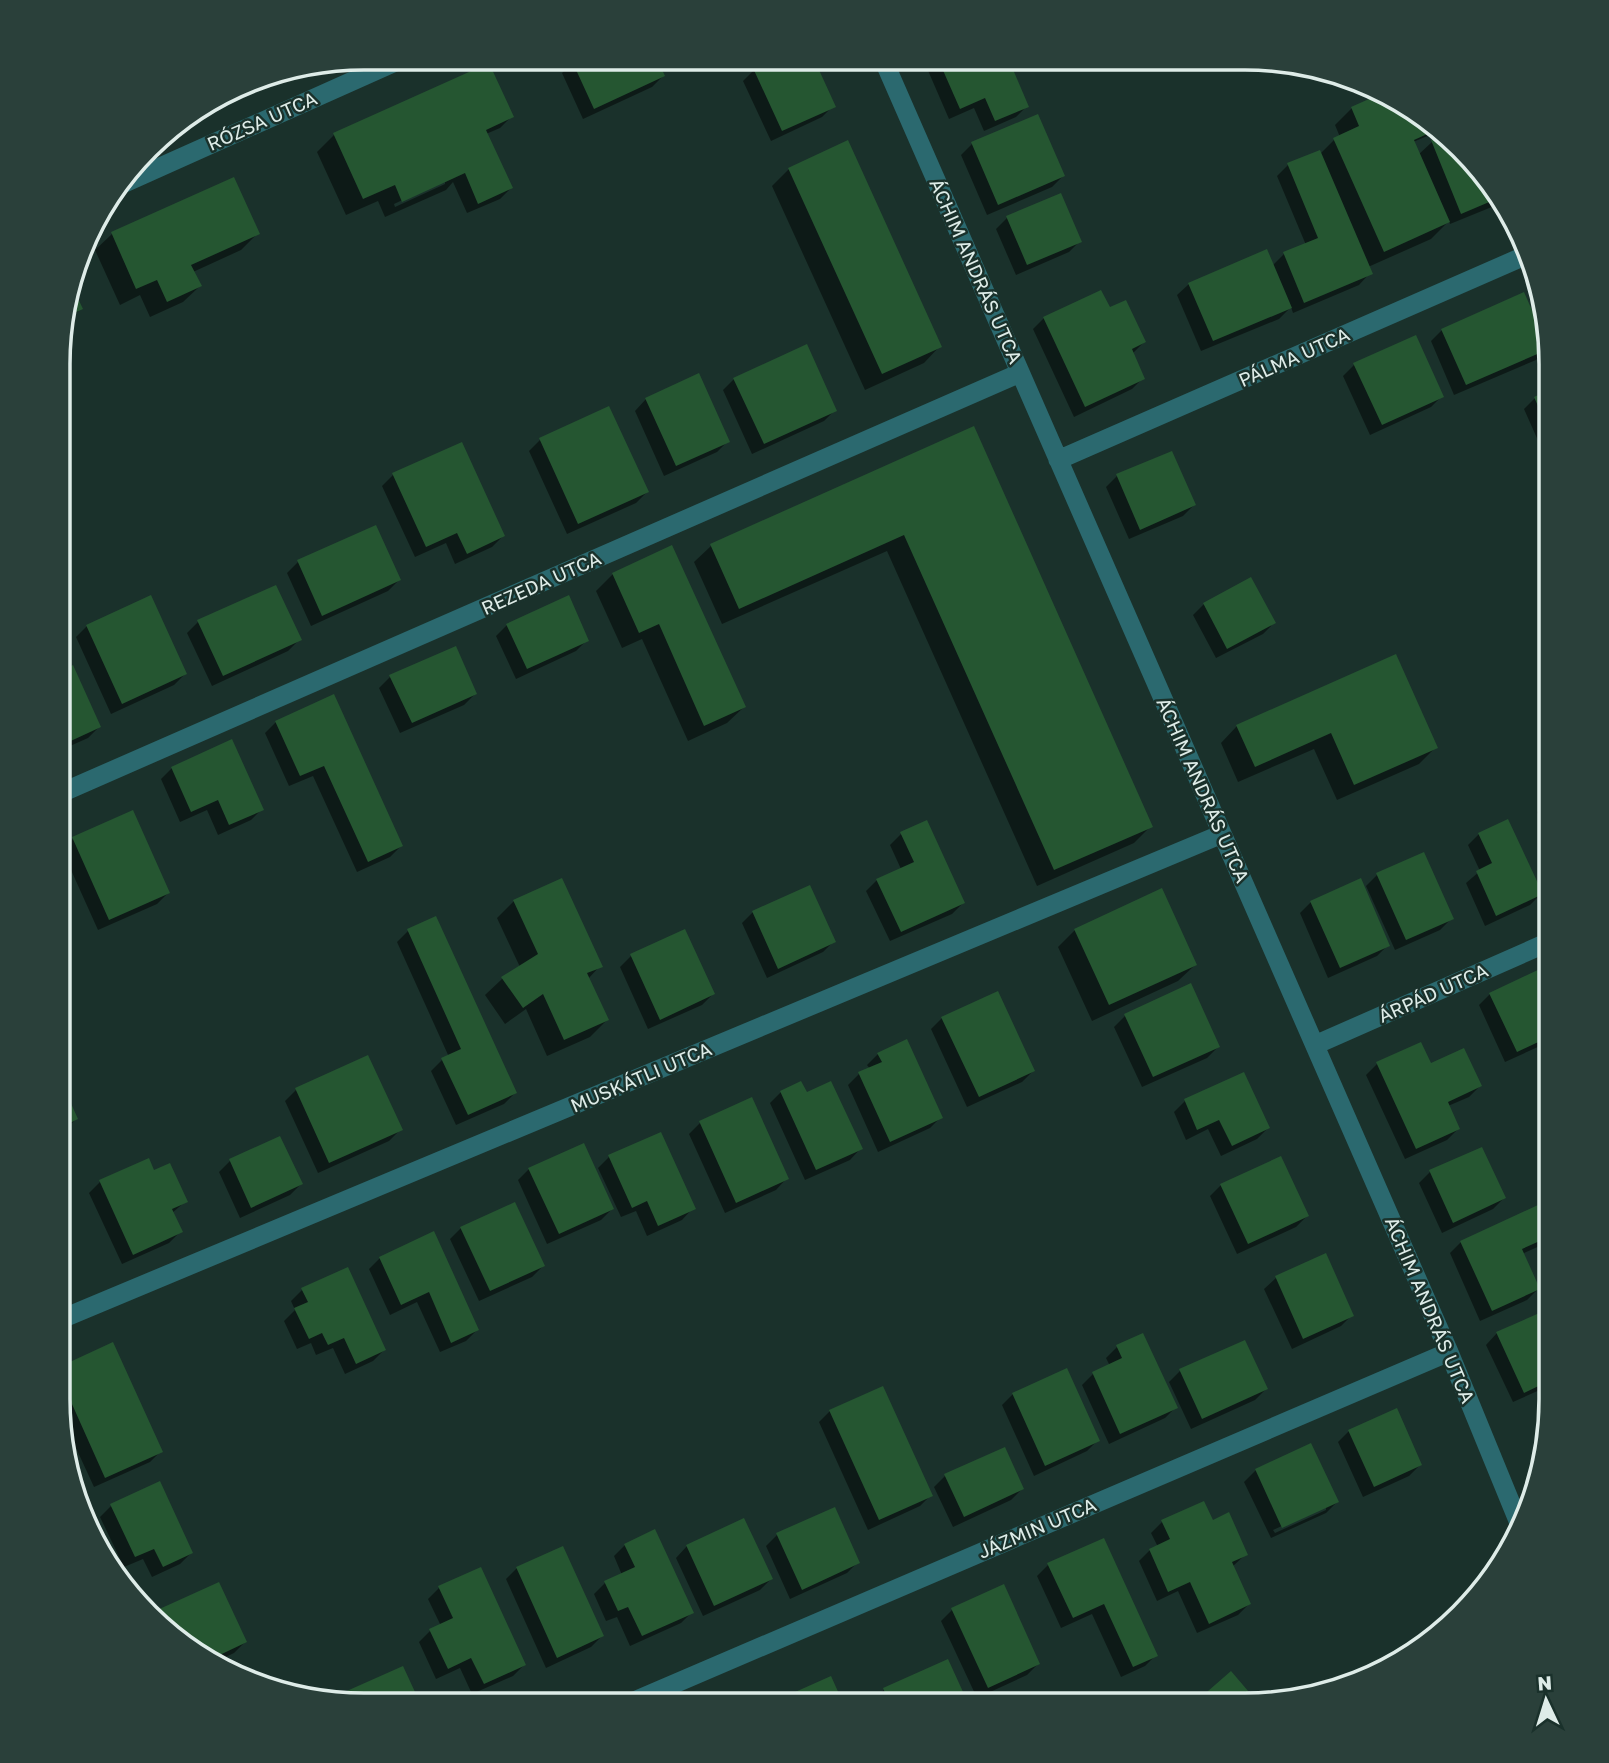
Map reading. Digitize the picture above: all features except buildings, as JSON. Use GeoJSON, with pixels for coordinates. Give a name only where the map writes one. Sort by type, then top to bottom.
{"type":"FeatureCollection","features":[{"type":"Feature","properties":{"kind":"street","name":"RÓZSA UTCA"},"geometry":{"type":"LineString","coordinates":[[137,177],[377,70]]}},
{"type":"Feature","properties":{"kind":"street","name":"ÁCHIM ANDRÁS UTCA"},"geometry":{"type":"LineString","coordinates":[[888,70],[1449,1352],[1516,1515]]}},
{"type":"Feature","properties":{"kind":"street","name":"PÁLMA UTCA"},"geometry":{"type":"LineString","coordinates":[[1058,460],[1519,258]]}},
{"type":"Feature","properties":{"kind":"street","name":"REZEDA UTCA"},"geometry":{"type":"LineString","coordinates":[[70,789],[1020,373]]}},
{"type":"Feature","properties":{"kind":"street","name":"MUSKÁTLI UTCA"},"geometry":{"type":"LineString","coordinates":[[70,1315],[1222,834]]}},
{"type":"Feature","properties":{"kind":"street","name":"ÁRPÁD UTCA"},"geometry":{"type":"LineString","coordinates":[[1315,1045],[1539,946]]}},
{"type":"Feature","properties":{"kind":"street","name":"JÁZMIN UTCA"},"geometry":{"type":"LineString","coordinates":[[653,1693],[1449,1352]]}}]}
